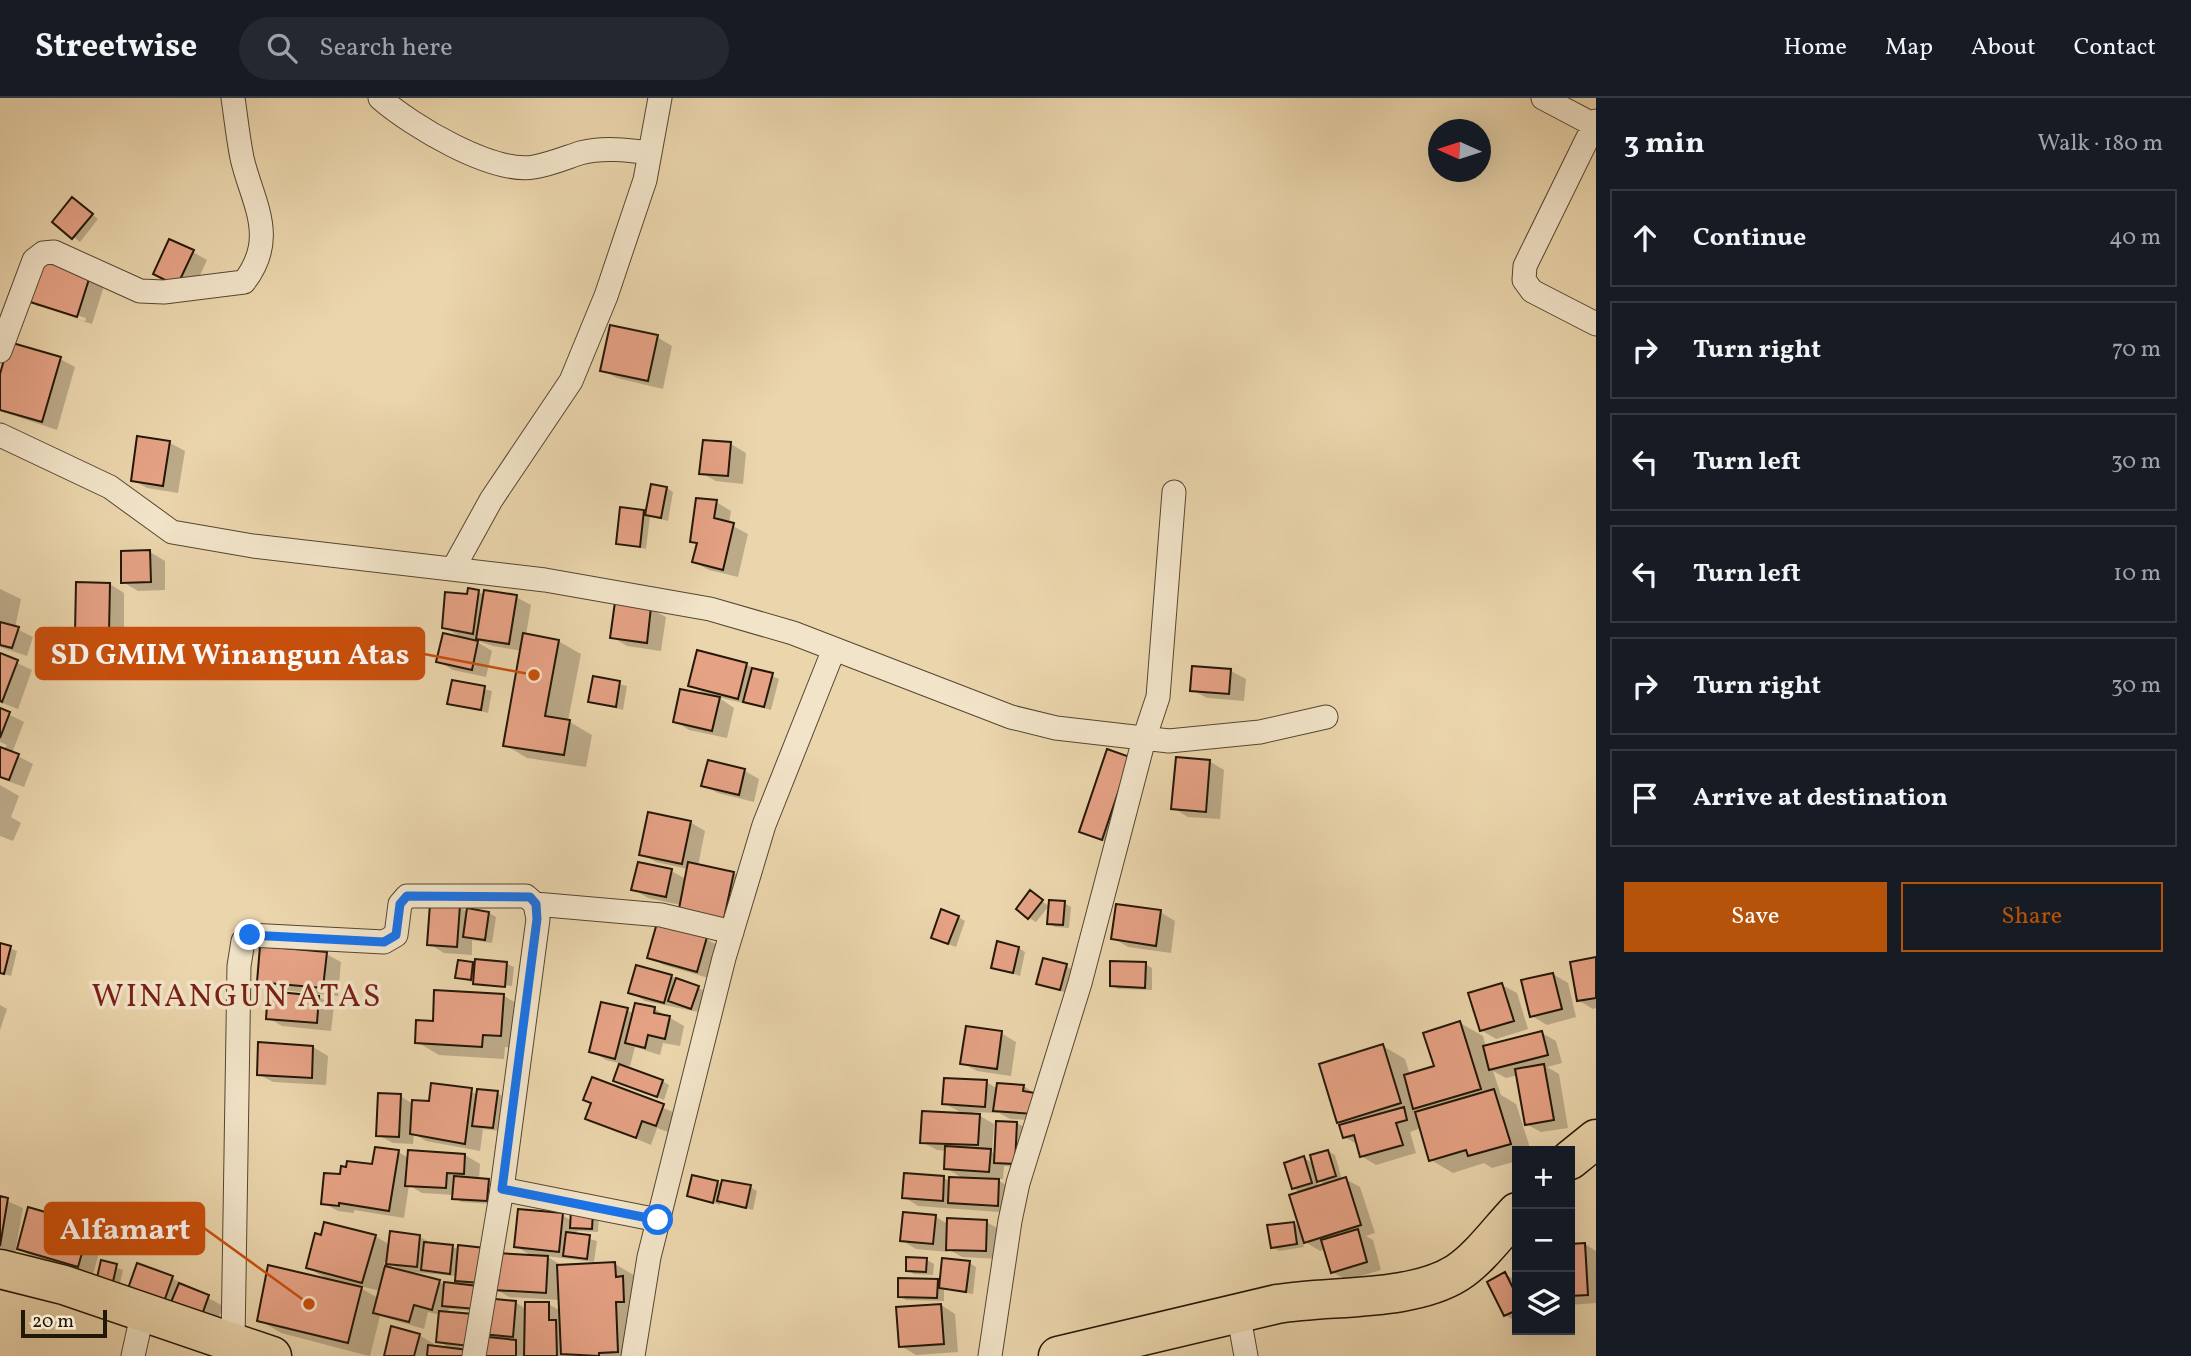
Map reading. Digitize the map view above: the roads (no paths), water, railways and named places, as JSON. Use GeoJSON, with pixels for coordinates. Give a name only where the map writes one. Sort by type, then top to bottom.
{"type":"FeatureCollection","features":[{"type":"Feature","properties":{"kind":"highway"},"geometry":{"type":"LineString","coordinates":[[1575,1156],[1596,1139]]}},
{"type":"Feature","properties":{"kind":"highway"},"geometry":{"type":"LineString","coordinates":[[1058,1356],[1238,1312],[1309,1298],[1388,1294],[1448,1277],[1467,1265],[1512,1217]]}},
{"type":"Feature","properties":{"kind":"highway"},"geometry":{"type":"LineString","coordinates":[[0,1269],[64,1285],[272,1356]]}},
{"type":"Feature","properties":{"kind":"street"},"geometry":{"type":"LineString","coordinates":[[0,351],[34,260],[43,253],[54,252],[140,290],[164,292],[244,282],[254,269],[262,232],[261,212],[242,158],[233,98]]}},
{"type":"Feature","properties":{"kind":"street"},"geometry":{"type":"LineString","coordinates":[[380,98],[453,145],[491,164],[512,168],[532,167],[604,149],[650,153]]}},
{"type":"Feature","properties":{"kind":"street"},"geometry":{"type":"LineString","coordinates":[[453,569],[491,500],[571,381],[606,296],[645,180],[660,98]]}},
{"type":"Feature","properties":{"kind":"street"},"geometry":{"type":"LineString","coordinates":[[1543,98],[1595,124],[1525,266],[1524,280],[1532,291],[1596,324]]}},
{"type":"Feature","properties":{"kind":"street"},"geometry":{"type":"LineString","coordinates":[[0,435],[110,487],[172,532],[253,546],[545,580],[710,609],[793,633],[1011,717],[1056,728],[1170,741],[1260,732],[1326,717]]}},
{"type":"Feature","properties":{"kind":"street"},"geometry":{"type":"LineString","coordinates":[[990,1356],[1018,1183],[1080,983],[1144,739],[1158,697],[1174,492]]}},
{"type":"Feature","properties":{"kind":"street"},"geometry":{"type":"LineString","coordinates":[[633,1356],[658,1220],[732,932],[764,825],[834,649]]}},
{"type":"Feature","properties":{"kind":"street"},"geometry":{"type":"LineString","coordinates":[[233,1342],[239,966],[243,941],[250,935],[390,941],[396,935],[402,899],[411,895],[526,896],[536,904],[661,915],[732,932]]}},
{"type":"Feature","properties":{"kind":"street"},"geometry":{"type":"LineString","coordinates":[[474,1356],[502,1189],[537,919],[536,904]]}},
{"type":"Feature","properties":{"kind":"street"},"geometry":{"type":"LineString","coordinates":[[502,1189],[658,1220]]}},
{"type":"Feature","properties":{"kind":"street"},"geometry":{"type":"LineString","coordinates":[[133,1356],[143,1311]]}},
{"type":"Feature","properties":{"kind":"street"},"geometry":{"type":"LineString","coordinates":[[1238,1312],[1247,1356]]}},
{"type":"Feature","properties":{"kind":"place","name":"SD GMIM Winangun Atas"},"geometry":{"type":"Point","coordinates":[534,675]}},
{"type":"Feature","properties":{"kind":"place","name":"Alfamart"},"geometry":{"type":"Point","coordinates":[309,1304]}},
{"type":"Feature","properties":{"kind":"district","name":"WINANGUN ATAS"},"geometry":{"type":"Point","coordinates":[237,998]}}]}
